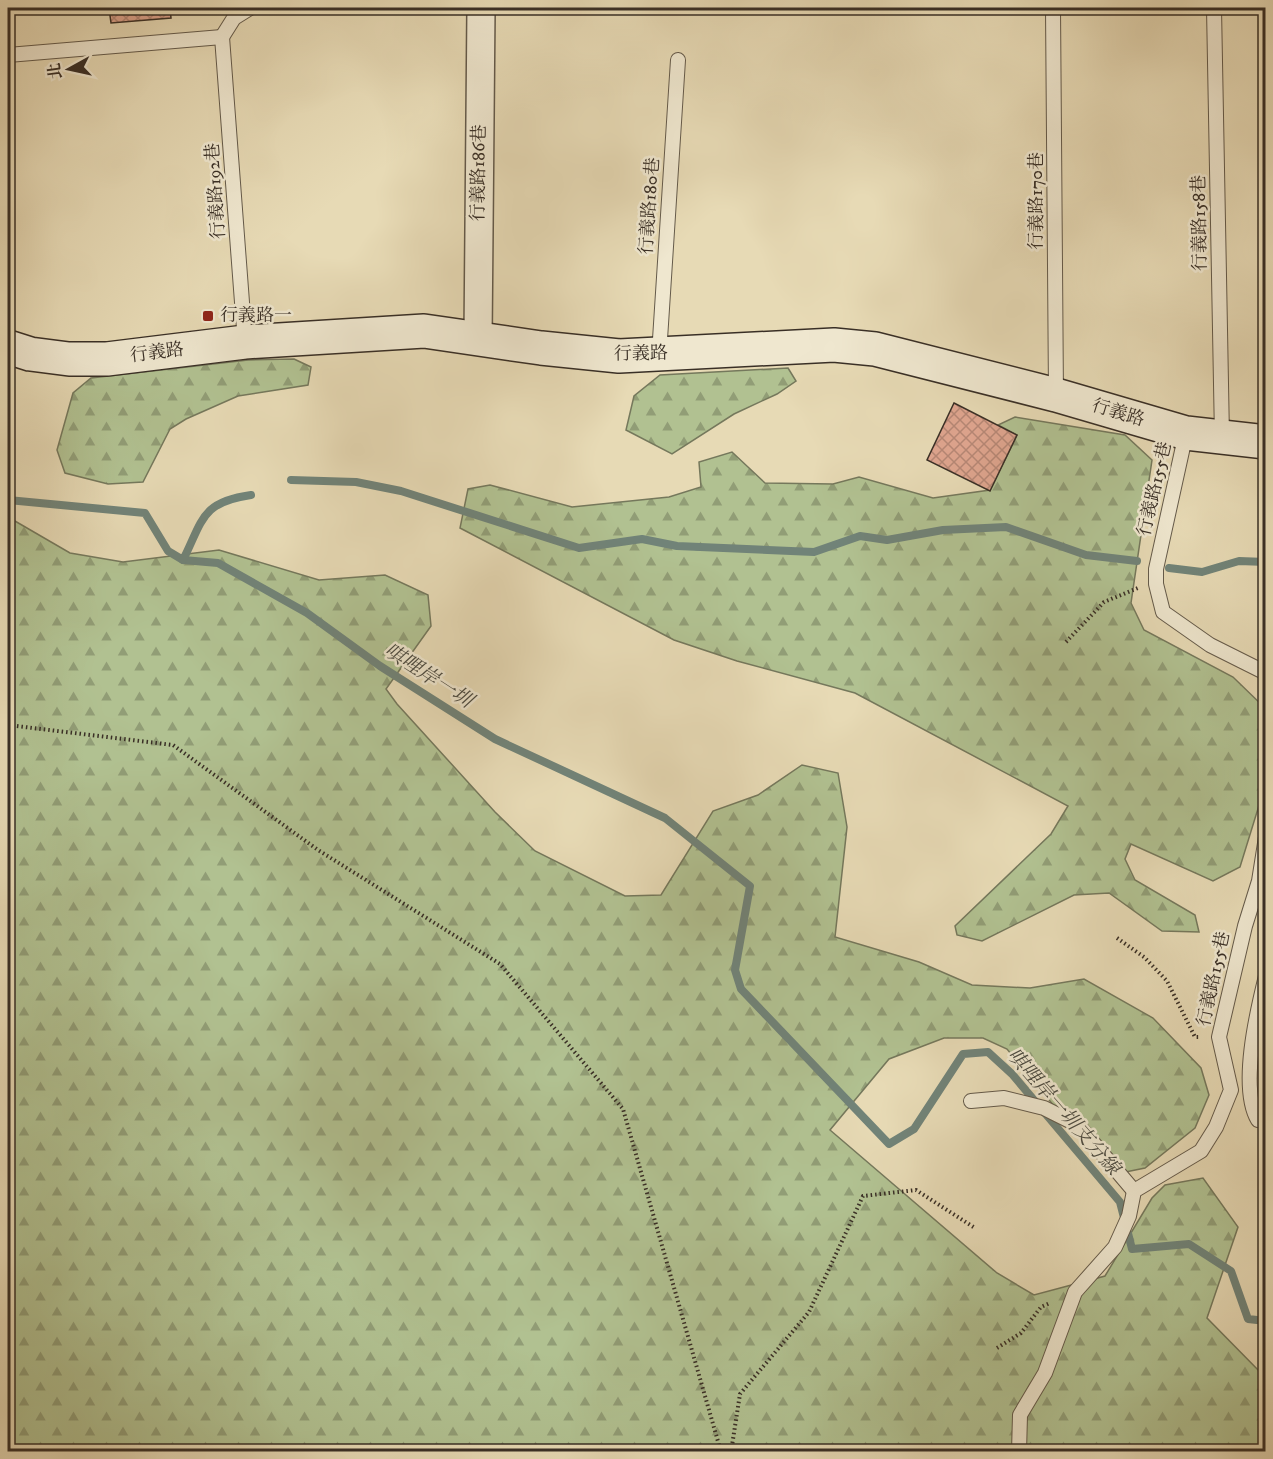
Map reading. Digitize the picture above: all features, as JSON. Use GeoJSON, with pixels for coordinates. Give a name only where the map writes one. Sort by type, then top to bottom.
{"type":"FeatureCollection","features":[{"type":"Feature","properties":{"kind":"street","name":"行義路186巷"},"geometry":{"type":"LineString","coordinates":[[478,339],[481,8]]}},
{"type":"Feature","properties":{"kind":"street","name":"行義路"},"geometry":{"type":"LineString","coordinates":[[8,347],[30,354],[69,360],[107,359],[245,342],[424,331],[619,356],[834,345],[865,348],[1056,395],[1186,434],[1266,442]]}},
{"type":"Feature","properties":{"kind":"lane"},"geometry":{"type":"LineString","coordinates":[[8,55],[222,37],[234,18],[250,8]]}},
{"type":"Feature","properties":{"kind":"lane","name":"行義路170巷"},"geometry":{"type":"LineString","coordinates":[[1053,8],[1056,395]]}},
{"type":"Feature","properties":{"kind":"lane","name":"行義路158巷"},"geometry":{"type":"LineString","coordinates":[[1214,8],[1222,438]]}},
{"type":"Feature","properties":{"kind":"lane","name":"行義路192巷"},"geometry":{"type":"LineString","coordinates":[[222,37],[245,342]]}},
{"type":"Feature","properties":{"kind":"lane","name":"行義路180巷"},"geometry":{"type":"LineString","coordinates":[[658,355],[678,60]]}},
{"type":"Feature","properties":{"kind":"lane","name":"行義路155巷"},"geometry":{"type":"LineString","coordinates":[[1186,434],[1156,568],[1156,584],[1163,612],[1210,645],[1266,673]]}},
{"type":"Feature","properties":{"kind":"lane","name":"行義路155巷"},"geometry":{"type":"LineString","coordinates":[[1134,1191],[1201,1150],[1216,1127],[1231,1090],[1220,1037],[1245,926],[1259,881],[1266,837]]}},
{"type":"Feature","properties":{"kind":"lane"},"geometry":{"type":"LineString","coordinates":[[1266,976],[1256,1016],[1251,1088],[1252,1110],[1258,1120],[1266,1121]]}},
{"type":"Feature","properties":{"kind":"lane"},"geometry":{"type":"LineString","coordinates":[[971,1101],[1004,1098],[1044,1108],[1078,1125],[1134,1191],[1129,1216],[1115,1247],[1075,1292],[1045,1373],[1020,1415],[1019,1452]]}},
{"type":"Feature","properties":{"kind":"path"},"geometry":{"type":"LineString","coordinates":[[1066,642],[1104,602],[1127,590],[1156,584]]}},
{"type":"Feature","properties":{"kind":"path"},"geometry":{"type":"LineString","coordinates":[[8,725],[173,745],[318,850],[500,964],[623,1109],[721,1452]]}},
{"type":"Feature","properties":{"kind":"path"},"geometry":{"type":"LineString","coordinates":[[1117,938],[1144,957],[1167,981],[1195,1037],[1220,1037]]}},
{"type":"Feature","properties":{"kind":"path"},"geometry":{"type":"LineString","coordinates":[[731,1452],[740,1394],[809,1312],[863,1196],[916,1190],[975,1228]]}},
{"type":"Feature","properties":{"kind":"path"},"geometry":{"type":"LineString","coordinates":[[997,1348],[1021,1333],[1041,1307],[1075,1292]]}},
{"type":"Feature","properties":{"kind":"green space"},"geometry":{"type":"Polygon","coordinates":[[[294,359],[311,367],[308,385],[238,396],[186,419],[170,429],[143,482],[108,484],[65,473],[57,450],[73,393],[91,378],[248,360],[294,359]]]}},
{"type":"Feature","properties":{"kind":"green space"},"geometry":{"type":"Polygon","coordinates":[[[788,368],[796,381],[777,394],[734,414],[672,454],[626,430],[634,396],[660,375],[788,368]]]}},
{"type":"Feature","properties":{"kind":"green space"},"geometry":{"type":"Polygon","coordinates":[[[1015,417],[1125,435],[1152,460],[1131,603],[1144,630],[1233,677],[1265,708],[1265,786],[1240,867],[1213,881],[1131,844],[1125,859],[1135,880],[1195,915],[1199,932],[1162,931],[1109,893],[1074,895],[982,941],[957,935],[955,926],[1051,834],[1068,806],[855,693],[737,661],[674,640],[460,528],[468,489],[490,485],[572,507],[669,497],[701,487],[699,462],[732,452],[765,483],[833,484],[859,477],[933,498],[990,490],[1017,435],[998,425],[1015,417]]]}},
{"type":"Feature","properties":{"kind":"green space"},"geometry":{"type":"Polygon","coordinates":[[[8,517],[70,553],[123,562],[219,550],[319,580],[385,575],[428,595],[431,626],[386,689],[495,812],[535,851],[625,896],[661,895],[713,811],[758,795],[802,765],[838,773],[847,827],[835,937],[919,962],[972,985],[1030,988],[1084,979],[1153,1018],[1201,1068],[1209,1095],[1195,1128],[1145,1168],[1111,1175],[1007,1049],[983,1038],[944,1038],[889,1059],[830,1130],[997,1273],[1034,1295],[1105,1276],[1152,1198],[1165,1185],[1203,1178],[1238,1227],[1207,1318],[1265,1377],[1265,1451],[8,1451],[8,517]]]}},
{"type":"Feature","properties":{"kind":"building"},"geometry":{"type":"Polygon","coordinates":[[[109,8],[170,8],[171,18],[111,23],[109,8]]]}},
{"type":"Feature","properties":{"kind":"building"},"geometry":{"type":"Polygon","coordinates":[[[122,8],[179,8],[123,11],[122,8]]]}},
{"type":"Feature","properties":{"kind":"building"},"geometry":{"type":"Polygon","coordinates":[[[954,403],[1017,435],[990,491],[927,460],[954,403]]]}},
{"type":"Feature","properties":{"kind":"waterway"},"geometry":{"type":"LineString","coordinates":[[291,480],[356,482],[401,491],[579,548],[642,539],[677,546],[814,552],[860,536],[887,540],[943,530],[1006,527],[1086,555],[1137,561]]}},
{"type":"Feature","properties":{"kind":"waterway"},"geometry":{"type":"LineString","coordinates":[[183,560],[200,524],[213,508],[222,502],[251,495]]}},
{"type":"Feature","properties":{"kind":"waterway","name":"唭哩岸一圳"},"geometry":{"type":"LineString","coordinates":[[8,500],[145,513],[168,551],[183,560],[218,563],[307,613],[380,666],[495,739],[665,818],[750,886],[735,970],[741,989],[889,1144],[914,1129],[963,1054],[988,1052],[1012,1074],[1120,1202],[1132,1249],[1189,1244],[1231,1271],[1248,1319],[1266,1321]]}},
{"type":"Feature","properties":{"kind":"waterway"},"geometry":{"type":"LineString","coordinates":[[1169,568],[1202,572],[1239,561],[1266,562]]}},
{"type":"Feature","properties":{"kind":"place","name":"行義路一"},"geometry":{"type":"Point","coordinates":[208,316]}},
{"type":"Feature","properties":{"kind":"water label","name":"唭哩岸一圳支分線"},"geometry":{"type":"Point","coordinates":[1063,1112]}}]}
